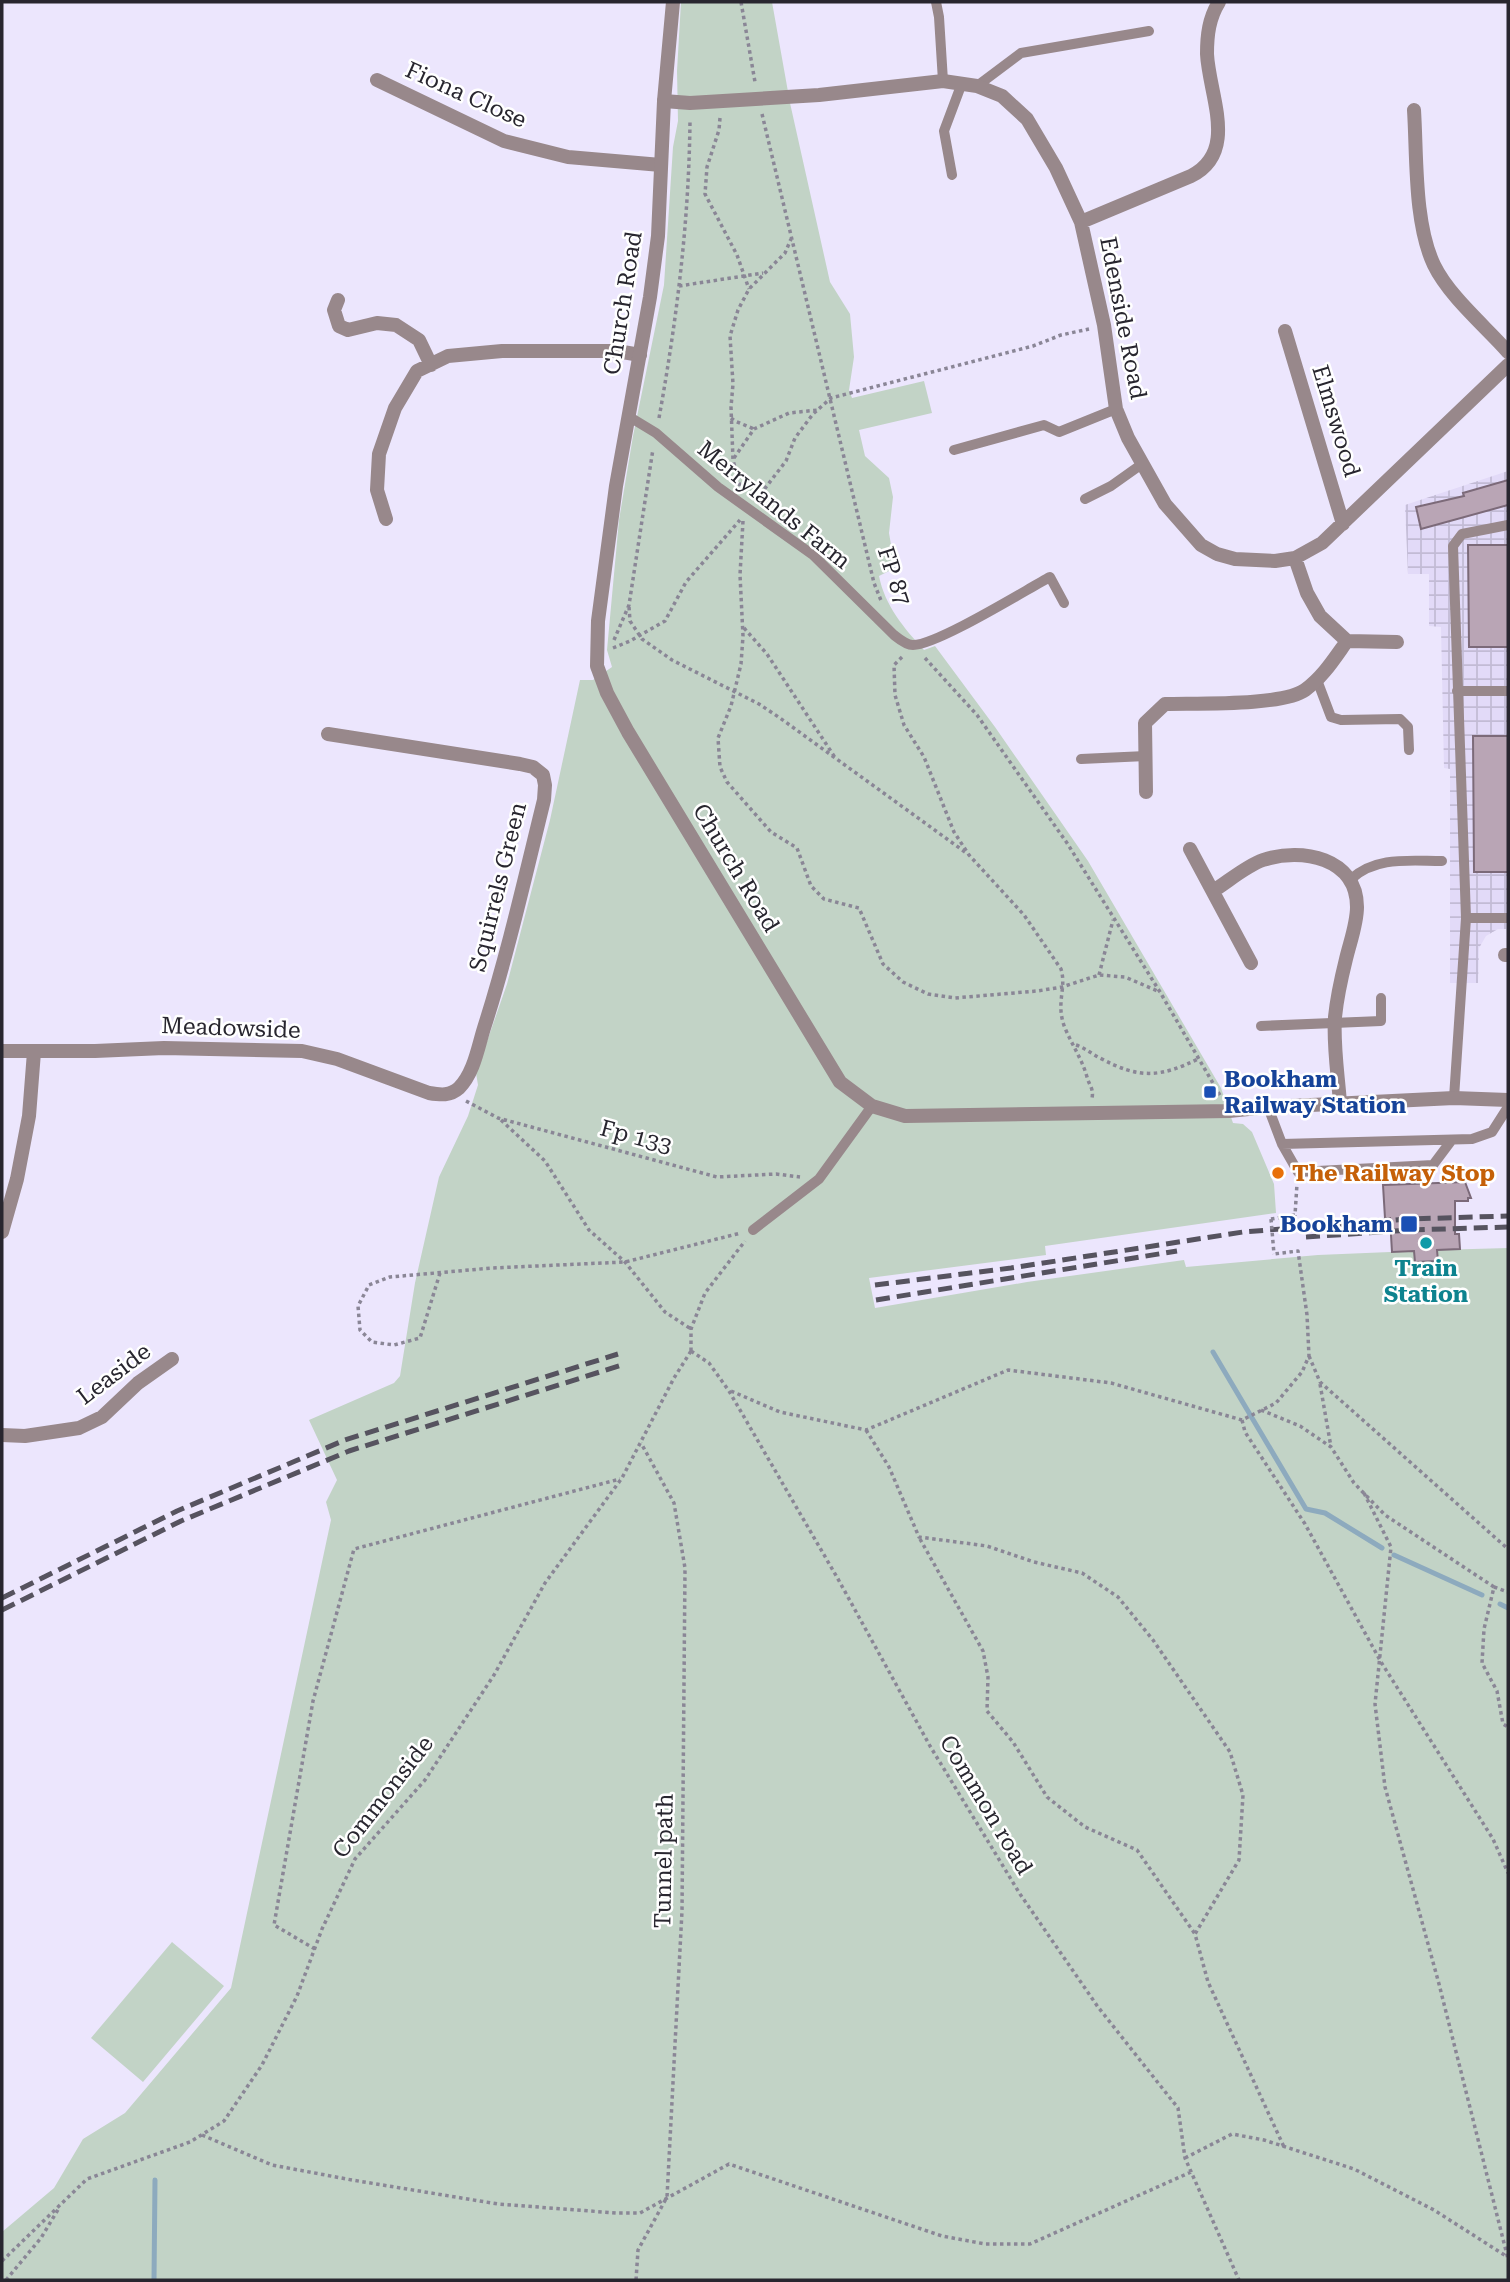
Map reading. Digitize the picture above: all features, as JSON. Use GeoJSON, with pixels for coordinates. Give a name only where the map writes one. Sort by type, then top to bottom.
{"type":"FeatureCollection","features":[{"type":"Feature","properties":{"kind":"street","name":"Church Road"},"geometry":{"type":"LineString","coordinates":[[673,2],[664,101],[658,236],[605,557],[598,621],[597,666],[607,693],[839,1082],[872,1106],[905,1116],[1229,1111],[1454,1098],[1508,1101]]}},
{"type":"Feature","properties":{"kind":"street"},"geometry":{"type":"LineString","coordinates":[[1081,222],[1191,176],[1207,167],[1212,160],[1218,139],[1218,125],[1207,40],[1209,25],[1219,2]]}},
{"type":"Feature","properties":{"kind":"street","name":"Fiona Close"},"geometry":{"type":"LineString","coordinates":[[377,80],[504,141],[568,157],[661,165]]}},
{"type":"Feature","properties":{"kind":"street","name":"Edenside Road"},"geometry":{"type":"LineString","coordinates":[[664,101],[690,103],[819,95],[943,81],[978,86],[1002,96],[1027,119],[1056,168],[1081,222],[1104,325],[1115,409],[1142,464],[1176,519],[1210,551],[1235,559],[1255,561],[1295,558],[1322,543],[1508,365]]}},
{"type":"Feature","properties":{"kind":"street"},"geometry":{"type":"LineString","coordinates":[[1414,110],[1421,212],[1427,248],[1447,285],[1508,352]]}},
{"type":"Feature","properties":{"kind":"street"},"geometry":{"type":"LineString","coordinates":[[338,300],[334,310],[339,326],[348,330],[377,323],[396,325],[419,340],[431,365]]}},
{"type":"Feature","properties":{"kind":"street","name":"Elmswood"},"geometry":{"type":"LineString","coordinates":[[1285,331],[1343,524]]}},
{"type":"Feature","properties":{"kind":"street"},"geometry":{"type":"LineString","coordinates":[[386,519],[377,490],[379,454],[395,408],[416,372],[448,356],[502,351],[617,351],[640,355]]}},
{"type":"Feature","properties":{"kind":"street"},"geometry":{"type":"LineString","coordinates":[[1295,558],[1307,593],[1320,616],[1347,641],[1397,642]]}},
{"type":"Feature","properties":{"kind":"street"},"geometry":{"type":"LineString","coordinates":[[1146,792],[1145,723],[1165,704],[1272,700],[1302,692],[1325,673],[1347,641]]}},
{"type":"Feature","properties":{"kind":"street","name":"Squirrels Green"},"geometry":{"type":"LineString","coordinates":[[328,734],[520,764],[533,767],[543,775],[544,800],[507,956],[474,1060],[465,1080],[452,1093]]}},
{"type":"Feature","properties":{"kind":"street"},"geometry":{"type":"LineString","coordinates":[[1190,849],[1251,963]]}},
{"type":"Feature","properties":{"kind":"street"},"geometry":{"type":"LineString","coordinates":[[1213,891],[1263,860],[1307,855],[1327,860],[1341,868],[1351,879],[1356,892],[1357,908],[1338,990],[1335,1021],[1340,1103]]}},
{"type":"Feature","properties":{"kind":"street","name":"Meadowside"},"geometry":{"type":"LineString","coordinates":[[2,1051],[164,1048],[302,1051],[337,1059],[429,1093],[452,1093]]}},
{"type":"Feature","properties":{"kind":"street"},"geometry":{"type":"LineString","coordinates":[[2,1232],[29,1116],[34,1052]]}},
{"type":"Feature","properties":{"kind":"street","name":"Leaside"},"geometry":{"type":"LineString","coordinates":[[2,1435],[25,1436],[79,1428],[102,1417],[138,1383],[172,1359]]}},
{"type":"Feature","properties":{"kind":"lane"},"geometry":{"type":"LineString","coordinates":[[936,2],[943,81]]}},
{"type":"Feature","properties":{"kind":"lane"},"geometry":{"type":"LineString","coordinates":[[978,86],[1021,53],[1149,31]]}},
{"type":"Feature","properties":{"kind":"lane"},"geometry":{"type":"LineString","coordinates":[[953,175],[944,131],[962,83]]}},
{"type":"Feature","properties":{"kind":"lane"},"geometry":{"type":"LineString","coordinates":[[954,450],[1044,425],[1059,432],[1115,409]]}},
{"type":"Feature","properties":{"kind":"lane","name":"Merrylands Farm"},"geometry":{"type":"LineString","coordinates":[[628,416],[656,433],[718,487],[813,555],[894,635],[913,645]]}},
{"type":"Feature","properties":{"kind":"lane"},"geometry":{"type":"LineString","coordinates":[[1085,499],[1111,486],[1142,464]]}},
{"type":"Feature","properties":{"kind":"lane"},"geometry":{"type":"LineString","coordinates":[[1454,1098],[1466,918],[1453,545],[1462,534],[1508,525]]}},
{"type":"Feature","properties":{"kind":"lane"},"geometry":{"type":"LineString","coordinates":[[913,645],[942,636],[1049,577],[1064,603]]}},
{"type":"Feature","properties":{"kind":"lane"},"geometry":{"type":"LineString","coordinates":[[1317,680],[1331,717],[1341,720],[1401,719],[1408,727],[1409,750]]}},
{"type":"Feature","properties":{"kind":"lane"},"geometry":{"type":"LineString","coordinates":[[1457,691],[1508,691]]}},
{"type":"Feature","properties":{"kind":"lane"},"geometry":{"type":"LineString","coordinates":[[1081,759],[1146,756]]}},
{"type":"Feature","properties":{"kind":"lane"},"geometry":{"type":"LineString","coordinates":[[1351,879],[1363,869],[1378,864],[1442,861]]}},
{"type":"Feature","properties":{"kind":"lane"},"geometry":{"type":"LineString","coordinates":[[1466,918],[1508,918]]}},
{"type":"Feature","properties":{"kind":"lane"},"geometry":{"type":"LineString","coordinates":[[1261,1026],[1381,1021],[1381,998]]}},
{"type":"Feature","properties":{"kind":"lane"},"geometry":{"type":"LineString","coordinates":[[753,1230],[819,1179],[872,1106]]}},
{"type":"Feature","properties":{"kind":"lane"},"geometry":{"type":"LineString","coordinates":[[1268,1107],[1282,1144],[1298,1172],[1433,1164],[1451,1141]]}},
{"type":"Feature","properties":{"kind":"lane"},"geometry":{"type":"LineString","coordinates":[[1282,1144],[1472,1139],[1492,1132],[1508,1107]]}},
{"type":"Feature","properties":{"kind":"path","name":"FP 87"},"geometry":{"type":"LineString","coordinates":[[741,2],[758,97],[874,583],[883,606]]}},
{"type":"Feature","properties":{"kind":"path"},"geometry":{"type":"LineString","coordinates":[[722,100],[719,130],[707,167],[705,194],[737,255],[748,289]]}},
{"type":"Feature","properties":{"kind":"path"},"geometry":{"type":"LineString","coordinates":[[690,103],[689,190],[679,286],[629,605],[630,621],[639,636],[672,660],[759,704],[969,855]]}},
{"type":"Feature","properties":{"kind":"path"},"geometry":{"type":"LineString","coordinates":[[746,508],[733,460],[730,336],[748,289],[785,253],[792,237]]}},
{"type":"Feature","properties":{"kind":"path"},"geometry":{"type":"LineString","coordinates":[[679,286],[765,272]]}},
{"type":"Feature","properties":{"kind":"path"},"geometry":{"type":"LineString","coordinates":[[746,508],[786,461],[795,438],[831,398],[1104,325]]}},
{"type":"Feature","properties":{"kind":"path"},"geometry":{"type":"LineString","coordinates":[[733,460],[754,429],[789,412],[818,410]]}},
{"type":"Feature","properties":{"kind":"path"},"geometry":{"type":"LineString","coordinates":[[731,418],[754,429]]}},
{"type":"Feature","properties":{"kind":"path"},"geometry":{"type":"LineString","coordinates":[[629,605],[610,649],[664,621],[687,582],[744,516],[740,575],[743,626],[741,664],[735,693],[718,738],[720,766],[727,782],[771,832],[797,848],[811,887],[824,899],[859,908],[883,964],[903,982],[928,994],[955,998],[1062,987],[1099,975],[1125,977],[1160,992]]}},
{"type":"Feature","properties":{"kind":"path"},"geometry":{"type":"LineString","coordinates":[[743,626],[767,654],[837,761]]}},
{"type":"Feature","properties":{"kind":"path"},"geometry":{"type":"LineString","coordinates":[[1089,1113],[1093,1091],[1085,1067],[1065,1028],[1059,1006],[1064,978],[1061,969],[1024,915],[969,855],[954,832],[925,757],[904,725],[895,695],[894,665],[913,645],[977,715],[1067,843],[1160,992],[1229,1111]]}},
{"type":"Feature","properties":{"kind":"path"},"geometry":{"type":"LineString","coordinates":[[1099,975],[1113,918]]}},
{"type":"Feature","properties":{"kind":"path"},"geometry":{"type":"LineString","coordinates":[[1074,1044],[1120,1068],[1144,1074],[1161,1074],[1199,1058]]}},
{"type":"Feature","properties":{"kind":"path","name":"Fp 133"},"geometry":{"type":"LineString","coordinates":[[452,1093],[498,1118],[717,1177],[776,1174],[819,1179]]}},
{"type":"Feature","properties":{"kind":"path"},"geometry":{"type":"LineString","coordinates":[[498,1118],[545,1161],[590,1230],[625,1262],[665,1312],[691,1329]]}},
{"type":"Feature","properties":{"kind":"path"},"geometry":{"type":"LineString","coordinates":[[1298,1172],[1295,1215],[1271,1219],[1274,1254],[1298,1251],[1307,1315],[1309,1356],[1320,1382],[1331,1447],[1354,1483],[1385,1515],[1494,1587],[1508,1592]]}},
{"type":"Feature","properties":{"kind":"path"},"geometry":{"type":"LineString","coordinates":[[440,1273],[420,1338],[394,1345],[372,1342],[360,1330],[358,1306],[369,1285],[390,1277],[492,1268],[625,1262],[753,1230]]}},
{"type":"Feature","properties":{"kind":"path"},"geometry":{"type":"LineString","coordinates":[[691,1351],[691,1329],[705,1293],[753,1230]]}},
{"type":"Feature","properties":{"kind":"path","name":"Common road"},"geometry":{"type":"LineString","coordinates":[[691,1351],[709,1363],[729,1391],[838,1579],[930,1746],[1020,1894],[1098,2007],[1178,2108],[1185,2158],[1239,2280]]}},
{"type":"Feature","properties":{"kind":"path","name":"Commonside"},"geometry":{"type":"LineString","coordinates":[[2,2261],[87,2179],[190,2142],[224,2121],[262,2065],[297,1996],[355,1859],[425,1780],[494,1675],[545,1583],[622,1478],[691,1351]]}},
{"type":"Feature","properties":{"kind":"path"},"geometry":{"type":"LineString","coordinates":[[729,1391],[780,1412],[866,1430],[1008,1370],[1111,1383],[1242,1420],[1276,1404],[1302,1371],[1309,1356]]}},
{"type":"Feature","properties":{"kind":"path"},"geometry":{"type":"LineString","coordinates":[[1320,1382],[1508,1549]]}},
{"type":"Feature","properties":{"kind":"path"},"geometry":{"type":"LineString","coordinates":[[1261,1410],[1300,1426],[1331,1447]]}},
{"type":"Feature","properties":{"kind":"path"},"geometry":{"type":"LineString","coordinates":[[1242,1420],[1245,1432],[1305,1524],[1379,1658],[1493,1839],[1508,1873]]}},
{"type":"Feature","properties":{"kind":"path"},"geometry":{"type":"LineString","coordinates":[[866,1430],[889,1467],[919,1537],[983,1651],[988,1677],[987,1711],[1013,1742],[1047,1797],[1085,1827],[1137,1850],[1195,1934],[1209,1982],[1284,2147]]}},
{"type":"Feature","properties":{"kind":"path","name":"Tunnel path"},"geometry":{"type":"LineString","coordinates":[[636,2280],[638,2250],[667,2197],[682,1911],[685,1568],[674,1503],[641,1443]]}},
{"type":"Feature","properties":{"kind":"path"},"geometry":{"type":"LineString","coordinates":[[315,1949],[274,1925],[313,1700],[354,1549],[622,1478]]}},
{"type":"Feature","properties":{"kind":"path"},"geometry":{"type":"LineString","coordinates":[[1364,1493],[1391,1547],[1375,1704],[1385,1787],[1439,1984],[1508,2258]]}},
{"type":"Feature","properties":{"kind":"path"},"geometry":{"type":"LineString","coordinates":[[919,1537],[987,1546],[1034,1562],[1082,1573],[1118,1597],[1153,1640],[1230,1752],[1243,1794],[1239,1860],[1195,1934]]}},
{"type":"Feature","properties":{"kind":"path"},"geometry":{"type":"LineString","coordinates":[[1494,1587],[1484,1629],[1482,1663],[1497,1691],[1503,1724],[1508,1727]]}},
{"type":"Feature","properties":{"kind":"path"},"geometry":{"type":"LineString","coordinates":[[1185,2158],[1232,2134],[1284,2147],[1354,2169],[1434,2210],[1508,2258]]}},
{"type":"Feature","properties":{"kind":"path"},"geometry":{"type":"LineString","coordinates":[[202,2135],[272,2165],[498,2204],[616,2213],[640,2213],[729,2164],[942,2236],[985,2244],[1030,2244],[1191,2172]]}},
{"type":"Feature","properties":{"kind":"path"},"geometry":{"type":"LineString","coordinates":[[6,2280],[41,2238],[62,2203]]}},
{"type":"Feature","properties":{"kind":"shaded area"},"geometry":{"type":"Polygon","coordinates":[[[1508,471],[1508,929],[1498,929],[1486,936],[1479,948],[1478,983],[1450,983],[1450,769],[1444,768],[1441,627],[1429,626],[1429,574],[1408,574],[1405,505],[1508,471]]]}},
{"type":"Feature","properties":{"kind":"green space"},"geometry":{"type":"Polygon","coordinates":[[[681,2],[772,2],[790,103],[830,282],[850,314],[854,357],[849,390],[852,398],[924,381],[932,413],[859,430],[865,456],[889,478],[893,497],[889,533],[895,568],[879,576],[891,607],[924,650],[935,646],[1088,861],[1221,1088],[1233,1123],[1243,1124],[1252,1132],[1274,1184],[1276,1213],[1045,1246],[1046,1255],[869,1278],[875,1308],[1027,1282],[1184,1260],[1186,1267],[1318,1255],[1414,1251],[1415,1262],[1437,1260],[1437,1250],[1508,1248],[1508,2280],[2,2280],[2,2232],[54,2188],[83,2139],[125,2113],[231,1988],[331,1520],[326,1502],[337,1480],[309,1420],[394,1383],[400,1376],[415,1283],[439,1177],[468,1116],[478,1085],[476,1073],[507,984],[550,820],[580,680],[593,680],[612,667],[607,650],[619,520],[664,285],[673,147],[678,121],[677,71],[681,2]]]}},
{"type":"Feature","properties":{"kind":"green space"},"geometry":{"type":"Polygon","coordinates":[[[172,1942],[224,1986],[143,2082],[91,2038],[172,1942]]]}},
{"type":"Feature","properties":{"kind":"building"},"geometry":{"type":"Polygon","coordinates":[[[1508,480],[1508,505],[1421,529],[1416,507],[1464,496],[1463,493],[1508,480]]]}},
{"type":"Feature","properties":{"kind":"building"},"geometry":{"type":"Polygon","coordinates":[[[1468,545],[1508,545],[1508,647],[1469,647],[1468,545]]]}},
{"type":"Feature","properties":{"kind":"building"},"geometry":{"type":"Polygon","coordinates":[[[1473,736],[1508,736],[1508,872],[1474,872],[1473,736]]]}},
{"type":"Feature","properties":{"kind":"building"},"geometry":{"type":"Polygon","coordinates":[[[1465,1182],[1471,1198],[1468,1198],[1468,1201],[1455,1201],[1455,1234],[1459,1234],[1460,1249],[1437,1250],[1438,1261],[1415,1262],[1414,1251],[1392,1252],[1390,1218],[1385,1218],[1383,1185],[1465,1182]]]}},
{"type":"Feature","properties":{"kind":"waterway"},"geometry":{"type":"LineString","coordinates":[[1213,1352],[1306,1509],[1325,1513],[1382,1548]]}},
{"type":"Feature","properties":{"kind":"waterway"},"geometry":{"type":"LineString","coordinates":[[1394,1555],[1482,1595]]}},
{"type":"Feature","properties":{"kind":"waterway"},"geometry":{"type":"LineString","coordinates":[[1500,1604],[1508,1608]]}},
{"type":"Feature","properties":{"kind":"waterway"},"geometry":{"type":"LineString","coordinates":[[154,2280],[155,2180]]}},
{"type":"Feature","properties":{"kind":"railway"},"geometry":{"type":"LineString","coordinates":[[875,1285],[1011,1268],[1243,1232],[1409,1219],[1508,1216]]}},
{"type":"Feature","properties":{"kind":"railway"},"geometry":{"type":"LineString","coordinates":[[1306,1237],[1508,1227]]}},
{"type":"Feature","properties":{"kind":"railway"},"geometry":{"type":"LineString","coordinates":[[876,1300],[1177,1251]]}},
{"type":"Feature","properties":{"kind":"railway"},"geometry":{"type":"LineString","coordinates":[[2,1598],[177,1511],[345,1440],[618,1354]]}},
{"type":"Feature","properties":{"kind":"railway"},"geometry":{"type":"LineString","coordinates":[[2,1610],[181,1521],[349,1451],[622,1365]]}},
{"type":"Feature","properties":{"kind":"place","name":"Bookham Railway Station"},"geometry":{"type":"Point","coordinates":[1210,1092]}},
{"type":"Feature","properties":{"kind":"place","name":"The Railway Stop"},"geometry":{"type":"Point","coordinates":[1278,1173]}},
{"type":"Feature","properties":{"kind":"place","name":"Bookham"},"geometry":{"type":"Point","coordinates":[1409,1224]}},
{"type":"Feature","properties":{"kind":"place","name":"Train Station"},"geometry":{"type":"Point","coordinates":[1426,1243]}}]}
